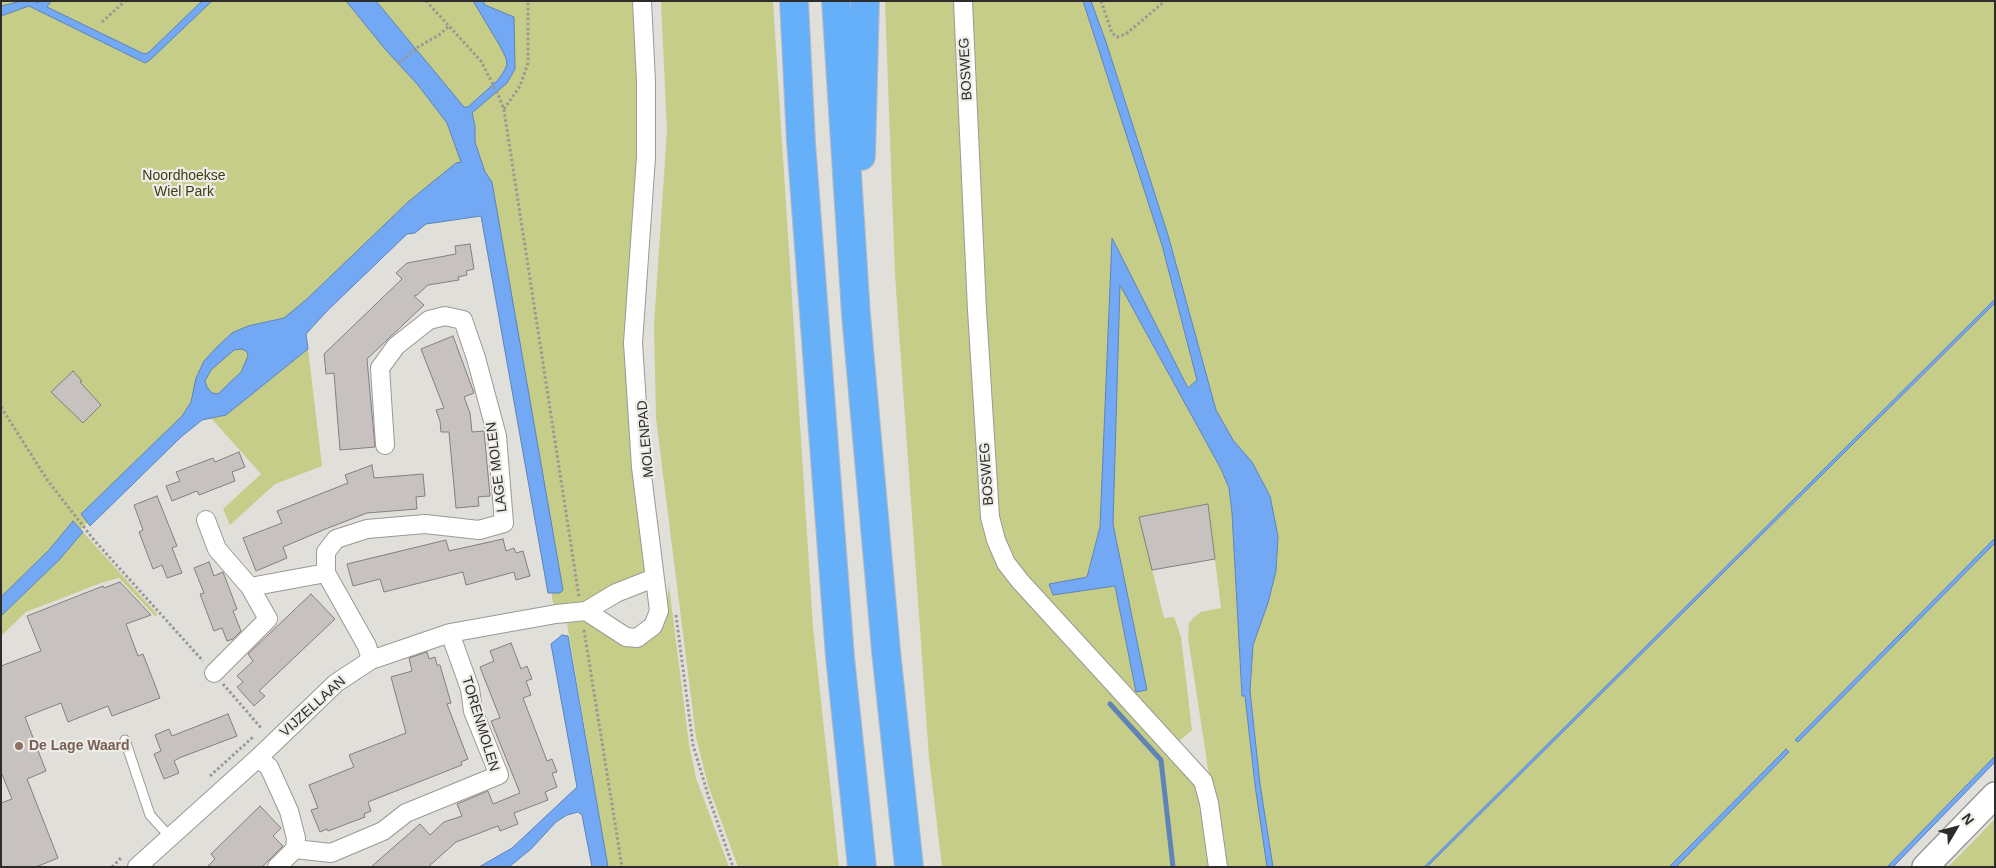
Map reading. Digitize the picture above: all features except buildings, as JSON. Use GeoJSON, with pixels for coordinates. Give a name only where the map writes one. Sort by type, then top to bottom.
{"type":"FeatureCollection","features":[{"type":"Feature","properties":{"kind":"highway"},"geometry":{"type":"LineString","coordinates":[[794,1],[801,142],[840,656],[862,867]]}},
{"type":"Feature","properties":{"kind":"highway"},"geometry":{"type":"LineString","coordinates":[[836,1],[856,315],[886,651],[909,867]]}},
{"type":"Feature","properties":{"kind":"highway"},"geometry":{"type":"LineString","coordinates":[[856,315],[865,1]]}},
{"type":"Feature","properties":{"kind":"street"},"geometry":{"type":"LineString","coordinates":[[584,611],[626,638],[637,638],[653,626],[659,610],[641,467],[633,343],[646,157],[646,82],[642,1]]}},
{"type":"Feature","properties":{"kind":"street","name":"BOSWEG"},"geometry":{"type":"LineString","coordinates":[[962,1],[978,330],[990,517],[996,540],[1006,563],[1020,581],[1203,781],[1209,803],[1218,867]]}},
{"type":"Feature","properties":{"kind":"street","name":"LAGE MOLEN"},"geometry":{"type":"LineString","coordinates":[[326,573],[326,552],[336,539],[367,529],[425,524],[479,530],[504,523],[496,436],[476,358],[462,320],[445,316],[429,320],[396,346],[380,368],[385,445]]}},
{"type":"Feature","properties":{"kind":"street"},"geometry":{"type":"LineString","coordinates":[[206,520],[217,549],[250,587],[268,619],[214,672]]}},
{"type":"Feature","properties":{"kind":"street"},"geometry":{"type":"LineString","coordinates":[[250,587],[326,573],[367,646],[371,660]]}},
{"type":"Feature","properties":{"kind":"street","name":"VIJZELLAAN"},"geometry":{"type":"LineString","coordinates":[[137,867],[258,758],[336,683],[371,660],[450,634],[584,611],[616,593],[654,578]]}},
{"type":"Feature","properties":{"kind":"street","name":"TORENMOLEN"},"geometry":{"type":"LineString","coordinates":[[295,850],[331,852],[383,831],[406,813],[499,775],[473,711],[470,689],[450,634]]}},
{"type":"Feature","properties":{"kind":"street"},"geometry":{"type":"LineString","coordinates":[[258,758],[269,767],[289,811],[296,838],[295,850],[277,867]]}},
{"type":"Feature","properties":{"kind":"street"},"geometry":{"type":"LineString","coordinates":[[1925,867],[1995,795]]}},
{"type":"Feature","properties":{"kind":"lane"},"geometry":{"type":"LineString","coordinates":[[125,740],[150,815],[170,837]]}},
{"type":"Feature","properties":{"kind":"path"},"geometry":{"type":"LineString","coordinates":[[102,22],[125,1]]}},
{"type":"Feature","properties":{"kind":"path"},"geometry":{"type":"LineString","coordinates":[[426,1],[481,62],[498,94],[504,110],[584,611],[622,867]]}},
{"type":"Feature","properties":{"kind":"path"},"geometry":{"type":"LineString","coordinates":[[504,110],[520,86],[528,63],[528,1]]}},
{"type":"Feature","properties":{"kind":"path"},"geometry":{"type":"LineString","coordinates":[[1101,1],[1112,33],[1117,37],[1126,34],[1165,1]]}},
{"type":"Feature","properties":{"kind":"path"},"geometry":{"type":"LineString","coordinates":[[398,64],[418,47],[429,42],[449,26]]}},
{"type":"Feature","properties":{"kind":"path"},"geometry":{"type":"LineString","coordinates":[[1,407],[48,481],[94,540],[214,672],[262,729]]}},
{"type":"Feature","properties":{"kind":"path"},"geometry":{"type":"LineString","coordinates":[[676,613],[693,745],[733,867]]}},
{"type":"Feature","properties":{"kind":"green space","name":"Noordhoekse Wiel Park"},"geometry":{"type":"Polygon","coordinates":[[[1,1],[644,1],[631,311],[664,580],[594,598],[590,604],[554,609],[523,414],[479,173],[459,171],[259,365],[1,602],[1,1]]]}},
{"type":"Feature","properties":{"kind":"green space"},"geometry":{"type":"Polygon","coordinates":[[[661,1],[773,1],[813,627],[839,867],[738,867],[708,785],[696,737],[656,418],[654,324],[667,131],[661,1]]]}},
{"type":"Feature","properties":{"kind":"green space"},"geometry":{"type":"Polygon","coordinates":[[[885,1],[960,1],[987,530],[1159,737],[1196,787],[1208,831],[1214,867],[942,867],[929,757],[895,275],[885,1]]]}},
{"type":"Feature","properties":{"kind":"green space"},"geometry":{"type":"Polygon","coordinates":[[[968,1],[1083,1],[1162,245],[1197,380],[1188,388],[1112,239],[1100,527],[1087,577],[1049,585],[1053,595],[1115,586],[1136,691],[1146,690],[1113,524],[1120,284],[1221,469],[1229,488],[1242,696],[1245,696],[1267,867],[1223,867],[1188,637],[1189,623],[1193,618],[1201,612],[1221,608],[1208,504],[1139,517],[1164,618],[1174,617],[1181,637],[1192,730],[1178,742],[1014,565],[999,536],[991,490],[968,1]]]}},
{"type":"Feature","properties":{"kind":"green space"},"geometry":{"type":"Polygon","coordinates":[[[1091,1],[1995,1],[1995,299],[1424,867],[1273,867],[1260,784],[1250,691],[1253,645],[1268,603],[1276,571],[1278,536],[1270,496],[1252,462],[1233,440],[1216,410],[1168,235],[1091,1]]]}},
{"type":"Feature","properties":{"kind":"green space"},"geometry":{"type":"Polygon","coordinates":[[[1995,303],[1995,538],[1795,740],[1810,730],[1995,543],[1995,756],[1887,867],[1676,867],[1788,752],[1786,749],[1669,867],[1427,867],[1995,303]]]}},
{"type":"Feature","properties":{"kind":"green space"},"geometry":{"type":"Polygon","coordinates":[[[308,349],[322,466],[275,484],[230,525],[223,509],[261,474],[211,418],[226,415],[308,349]]]}},
{"type":"Feature","properties":{"kind":"green space"},"geometry":{"type":"Polygon","coordinates":[[[83,532],[157,614],[156,617],[119,578],[26,612],[1,636],[1,616],[58,560],[83,532]]]}},
{"type":"Feature","properties":{"kind":"green space"},"geometry":{"type":"Polygon","coordinates":[[[669,586],[689,744],[696,778],[729,867],[608,867],[567,623],[585,621],[597,627],[612,639],[628,645],[665,616],[669,586]]]}},
{"type":"Feature","properties":{"kind":"green space"},"geometry":{"type":"Polygon","coordinates":[[[1995,819],[1995,867],[1948,867],[1995,819]]]}},
{"type":"Feature","properties":{"kind":"water"},"geometry":{"type":"Polygon","coordinates":[[[22,1],[38,3],[41,1],[51,1],[47,7],[144,54],[148,53],[202,1],[212,1],[145,63],[29,6],[1,16],[1,6],[22,1]]]}},
{"type":"Feature","properties":{"kind":"water"},"geometry":{"type":"Polygon","coordinates":[[[346,1],[376,1],[464,107],[468,107],[498,80],[507,65],[500,46],[473,1],[483,1],[485,5],[514,17],[515,69],[507,83],[472,113],[475,126],[475,142],[485,172],[492,182],[563,590],[560,593],[548,593],[481,216],[426,224],[415,233],[407,234],[327,311],[306,334],[308,349],[226,415],[202,420],[181,437],[90,526],[81,514],[182,416],[191,402],[196,378],[204,361],[232,333],[248,326],[284,318],[307,299],[408,202],[456,163],[461,162],[447,123],[418,85],[385,49],[346,1]],[[242,349],[234,350],[211,370],[205,381],[212,393],[218,394],[241,372],[248,356],[247,352],[242,349]]]}},
{"type":"Feature","properties":{"kind":"water"},"geometry":{"type":"Polygon","coordinates":[[[1083,1],[1091,1],[1106,42],[1168,235],[1216,410],[1233,440],[1252,462],[1270,496],[1278,536],[1276,571],[1268,603],[1253,645],[1250,691],[1260,784],[1273,867],[1267,867],[1245,696],[1242,696],[1229,488],[1221,469],[1120,285],[1113,524],[1147,690],[1136,692],[1115,586],[1053,595],[1049,584],[1087,577],[1100,527],[1112,238],[1188,388],[1197,380],[1162,245],[1083,1]]]}},
{"type":"Feature","properties":{"kind":"water"},"geometry":{"type":"Polygon","coordinates":[[[1995,299],[1995,303],[1427,867],[1424,867],[1995,299]]]}},
{"type":"Feature","properties":{"kind":"water"},"geometry":{"type":"Polygon","coordinates":[[[73,521],[83,532],[59,560],[1,616],[1,597],[49,550],[73,521]]]}},
{"type":"Feature","properties":{"kind":"water"},"geometry":{"type":"Polygon","coordinates":[[[1995,538],[1995,543],[1810,730],[1798,742],[1795,740],[1995,538]]]}},
{"type":"Feature","properties":{"kind":"water"},"geometry":{"type":"Polygon","coordinates":[[[562,635],[568,636],[608,867],[592,867],[582,815],[578,812],[567,815],[556,822],[531,849],[509,867],[479,867],[512,848],[577,787],[551,644],[562,635]]]}},
{"type":"Feature","properties":{"kind":"water"},"geometry":{"type":"Polygon","coordinates":[[[1786,749],[1789,752],[1676,867],[1669,867],[1786,749]]]}},
{"type":"Feature","properties":{"kind":"water"},"geometry":{"type":"Polygon","coordinates":[[[1995,756],[1995,762],[1893,867],[1887,867],[1995,756]]]}},
{"type":"Feature","properties":{"kind":"waterway"},"geometry":{"type":"LineString","coordinates":[[1110,704],[1161,760],[1173,867]]}},
{"type":"Feature","properties":{"kind":"place","name":"De Lage Waard"},"geometry":{"type":"Point","coordinates":[19,746]}}]}
